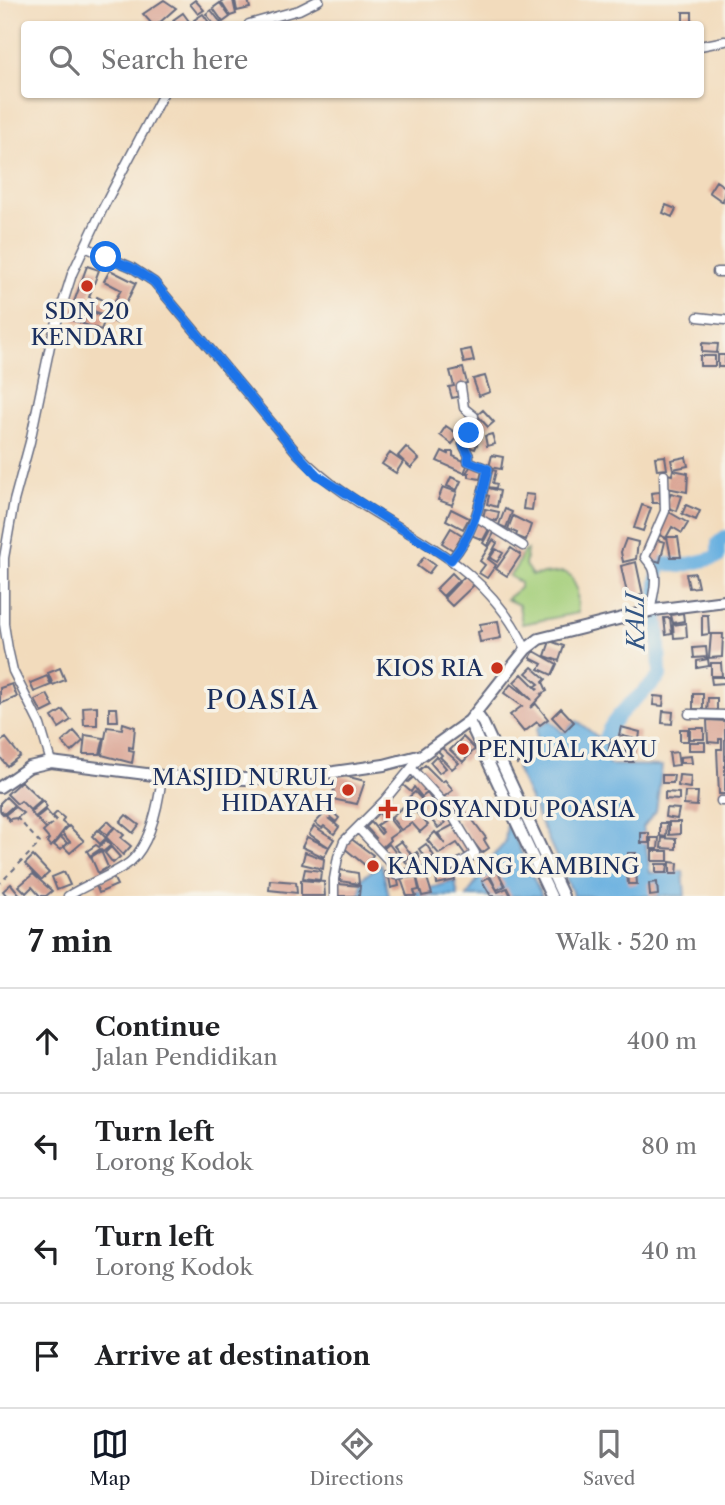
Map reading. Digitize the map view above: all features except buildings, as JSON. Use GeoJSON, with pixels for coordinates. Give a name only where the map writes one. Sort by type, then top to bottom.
{"type":"FeatureCollection","features":[{"type":"Feature","properties":{"kind":"highway"},"geometry":{"type":"LineString","coordinates":[[0,787],[29,767],[51,762],[162,776],[216,779],[290,776],[384,765],[422,755],[472,717],[526,649],[538,639],[655,610],[725,601]]}},
{"type":"Feature","properties":{"kind":"highway"},"geometry":{"type":"LineString","coordinates":[[472,717],[563,896]]}},
{"type":"Feature","properties":{"kind":"highway"},"geometry":{"type":"LineString","coordinates":[[499,770],[551,896]]}},
{"type":"Feature","properties":{"kind":"street"},"geometry":{"type":"LineString","coordinates":[[259,21],[299,10],[320,0]]}},
{"type":"Feature","properties":{"kind":"street"},"geometry":{"type":"LineString","coordinates":[[704,45],[725,41]]}},
{"type":"Feature","properties":{"kind":"street"},"geometry":{"type":"LineString","coordinates":[[51,762],[40,725],[13,671],[4,624],[4,558],[14,501],[30,442],[51,341],[72,274],[108,197],[161,98]]}},
{"type":"Feature","properties":{"kind":"street"},"geometry":{"type":"LineString","coordinates":[[85,247],[131,267],[154,282],[317,475],[464,568],[496,600],[514,625],[526,649]]}},
{"type":"Feature","properties":{"kind":"street"},"geometry":{"type":"LineString","coordinates":[[698,317],[725,320]]}},
{"type":"Feature","properties":{"kind":"street"},"geometry":{"type":"LineString","coordinates":[[451,560],[470,535],[488,469],[468,461],[469,456],[463,444],[474,416],[464,408],[461,387]]}},
{"type":"Feature","properties":{"kind":"street"},"geometry":{"type":"LineString","coordinates":[[655,610],[651,603],[655,596],[654,573],[645,557],[665,511],[664,475]]}},
{"type":"Feature","properties":{"kind":"street"},"geometry":{"type":"LineString","coordinates":[[477,517],[523,546]]}},
{"type":"Feature","properties":{"kind":"street"},"geometry":{"type":"LineString","coordinates":[[689,714],[725,715]]}},
{"type":"Feature","properties":{"kind":"street"},"geometry":{"type":"LineString","coordinates":[[334,896],[338,857],[344,841],[422,755]]}},
{"type":"Feature","properties":{"kind":"street"},"geometry":{"type":"LineString","coordinates":[[358,828],[390,862],[396,875],[455,866],[475,853],[447,807],[425,780],[412,769]]}},
{"type":"Feature","properties":{"kind":"street"},"geometry":{"type":"LineString","coordinates":[[68,896],[128,863],[139,851],[159,803],[162,776]]}},
{"type":"Feature","properties":{"kind":"path"},"geometry":{"type":"LineString","coordinates":[[0,811],[9,821],[18,819],[40,843],[0,883]]}},
{"type":"Feature","properties":{"kind":"green space"},"geometry":{"type":"Polygon","coordinates":[[[527,550],[525,565],[532,575],[564,572],[571,576],[577,589],[578,613],[522,624],[519,605],[506,599],[520,588],[520,582],[509,576],[523,552],[527,550]]]}},
{"type":"Feature","properties":{"kind":"water"},"geometry":{"type":"Polygon","coordinates":[[[550,720],[563,733],[577,721],[604,742],[609,765],[662,766],[656,811],[643,827],[650,873],[683,871],[685,896],[574,896],[516,768],[536,754],[537,728],[550,720]]]}},
{"type":"Feature","properties":{"kind":"water"},"geometry":{"type":"Polygon","coordinates":[[[507,822],[542,896],[467,896],[493,856],[505,843],[507,822]]]}},
{"type":"Feature","properties":{"kind":"water"},"geometry":{"type":"Polygon","coordinates":[[[381,864],[389,896],[360,896],[362,878],[381,864]]]}},
{"type":"Feature","properties":{"kind":"water"},"geometry":{"type":"Polygon","coordinates":[[[455,881],[458,896],[402,896],[455,881]]]}},
{"type":"Feature","properties":{"kind":"waterway","name":"KALI"},"geometry":{"type":"LineString","coordinates":[[604,742],[620,714],[660,676],[657,585],[659,563],[681,566],[718,557],[718,543],[725,537]]}},
{"type":"Feature","properties":{"kind":"place","name":"SDN 20 KENDARI"},"geometry":{"type":"Point","coordinates":[87,286]}},
{"type":"Feature","properties":{"kind":"place","name":"KIOS RIA"},"geometry":{"type":"Point","coordinates":[497,668]}},
{"type":"Feature","properties":{"kind":"place","name":"PENJUAL KAYU"},"geometry":{"type":"Point","coordinates":[463,749]}},
{"type":"Feature","properties":{"kind":"place","name":"MASJID NURUL HIDAYAH"},"geometry":{"type":"Point","coordinates":[348,790]}},
{"type":"Feature","properties":{"kind":"place","name":"POSYANDU POASIA"},"geometry":{"type":"Point","coordinates":[388,809]}},
{"type":"Feature","properties":{"kind":"place","name":"KANDANG KAMBING"},"geometry":{"type":"Point","coordinates":[373,866]}},
{"type":"Feature","properties":{"kind":"district","name":"POASIA"},"geometry":{"type":"Point","coordinates":[263,700]}},
{"type":"Feature","properties":{"kind":"route"},"geometry":{"type":"LineString","coordinates":[[106,257],[131,267],[154,282],[317,475],[451,560],[470,535],[488,469],[468,461],[469,456],[463,444],[469,433]]}}]}
